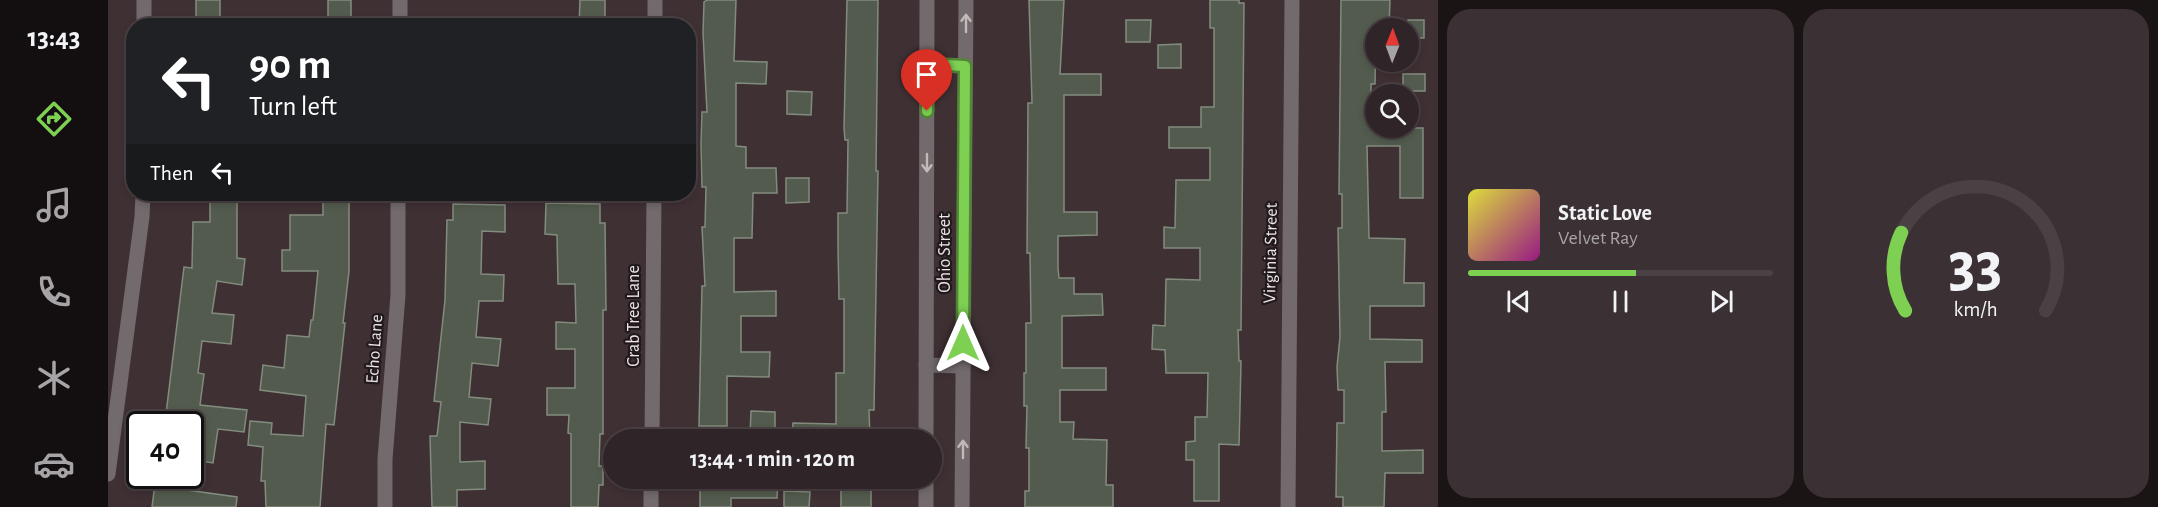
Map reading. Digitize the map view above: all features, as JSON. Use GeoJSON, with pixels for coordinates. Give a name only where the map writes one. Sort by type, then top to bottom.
{"type":"FeatureCollection","features":[{"type":"Feature","properties":{"kind":"street"},"geometry":{"type":"LineString","coordinates":[[144,0],[144,18]]}},
{"type":"Feature","properties":{"kind":"street"},"geometry":{"type":"LineString","coordinates":[[400,0],[400,18]]}},
{"type":"Feature","properties":{"kind":"street"},"geometry":{"type":"LineString","coordinates":[[655,0],[655,18]]}},
{"type":"Feature","properties":{"kind":"street","name":"Ohio Street"},"geometry":{"type":"LineString","coordinates":[[926,429],[927,0]]}},
{"type":"Feature","properties":{"kind":"street","name":"Ohio Street"},"geometry":{"type":"LineString","coordinates":[[962,507],[966,0]]}},
{"type":"Feature","properties":{"kind":"street","name":"Virginia Street"},"geometry":{"type":"LineString","coordinates":[[1288,507],[1292,0]]}},
{"type":"Feature","properties":{"kind":"street"},"geometry":{"type":"LineString","coordinates":[[927,64],[965,66]]}},
{"type":"Feature","properties":{"kind":"street"},"geometry":{"type":"LineString","coordinates":[[108,474],[143,201]]}},
{"type":"Feature","properties":{"kind":"street","name":"Echo Lane"},"geometry":{"type":"LineString","coordinates":[[385,507],[385,459],[398,295],[398,201]]}},
{"type":"Feature","properties":{"kind":"street","name":"Crab Tree Lane"},"geometry":{"type":"LineString","coordinates":[[651,429],[654,201]]}},
{"type":"Feature","properties":{"kind":"street"},"geometry":{"type":"LineString","coordinates":[[926,365],[963,366]]}},
{"type":"Feature","properties":{"kind":"street"},"geometry":{"type":"LineString","coordinates":[[651,489],[651,507]]}},
{"type":"Feature","properties":{"kind":"street"},"geometry":{"type":"LineString","coordinates":[[926,489],[926,507]]}},
{"type":"Feature","properties":{"kind":"building"},"geometry":{"type":"Polygon","coordinates":[[[196,0],[220,0],[220,18],[196,18],[196,0]]]}},
{"type":"Feature","properties":{"kind":"building"},"geometry":{"type":"Polygon","coordinates":[[[328,0],[351,0],[351,18],[328,18],[328,0]]]}},
{"type":"Feature","properties":{"kind":"building"},"geometry":{"type":"Polygon","coordinates":[[[580,0],[605,0],[605,18],[579,18],[580,0]]]}},
{"type":"Feature","properties":{"kind":"building"},"geometry":{"type":"Polygon","coordinates":[[[707,0],[736,0],[734,61],[767,62],[766,84],[736,83],[736,146],[746,147],[746,168],[776,168],[777,193],[753,193],[752,238],[734,238],[734,292],[776,291],[776,316],[741,316],[741,352],[770,352],[769,377],[727,376],[727,426],[699,426],[702,286],[705,286],[702,227],[705,227],[706,187],[702,187],[701,144],[702,112],[707,112],[703,33],[704,2],[707,0]]]}},
{"type":"Feature","properties":{"kind":"building"},"geometry":{"type":"Polygon","coordinates":[[[847,0],[878,0],[874,410],[869,410],[870,429],[793,429],[793,423],[836,424],[836,373],[844,373],[844,299],[839,299],[838,213],[847,213],[848,140],[845,140],[847,0]]]}},
{"type":"Feature","properties":{"kind":"building"},"geometry":{"type":"Polygon","coordinates":[[[1029,0],[1064,0],[1060,74],[1101,74],[1101,95],[1064,95],[1064,212],[1097,212],[1097,235],[1058,236],[1058,268],[1059,278],[1074,278],[1074,294],[1102,294],[1103,315],[1062,316],[1062,368],[1106,368],[1106,390],[1060,390],[1060,422],[1074,422],[1073,439],[1107,440],[1106,485],[1113,485],[1113,507],[1025,507],[1025,491],[1029,491],[1029,448],[1026,448],[1027,406],[1024,406],[1024,373],[1026,373],[1026,323],[1031,323],[1030,253],[1027,253],[1028,103],[1032,103],[1029,0]]]}},
{"type":"Feature","properties":{"kind":"building"},"geometry":{"type":"Polygon","coordinates":[[[1210,0],[1239,0],[1239,3],[1244,3],[1241,330],[1238,330],[1239,361],[1241,361],[1239,445],[1219,444],[1219,501],[1194,501],[1194,460],[1186,460],[1186,442],[1195,441],[1195,417],[1207,417],[1208,373],[1166,373],[1165,350],[1152,349],[1153,325],[1165,326],[1166,279],[1200,280],[1200,248],[1164,248],[1164,227],[1175,228],[1176,180],[1210,180],[1210,148],[1169,148],[1169,127],[1201,127],[1201,107],[1214,107],[1214,28],[1210,28],[1210,0]]]}},
{"type":"Feature","properties":{"kind":"building"},"geometry":{"type":"Polygon","coordinates":[[[1341,0],[1390,0],[1389,18],[1365,18],[1365,72],[1375,72],[1375,84],[1365,84],[1365,138],[1419,138],[1419,128],[1423,128],[1423,198],[1400,198],[1400,146],[1367,146],[1369,238],[1405,239],[1404,283],[1424,283],[1424,306],[1370,306],[1370,339],[1422,340],[1422,362],[1385,362],[1386,412],[1382,412],[1382,451],[1423,450],[1423,473],[1385,473],[1384,507],[1343,507],[1343,497],[1336,497],[1337,423],[1344,423],[1344,390],[1338,390],[1337,367],[1340,337],[1338,228],[1342,228],[1342,194],[1339,194],[1341,0]]]}},
{"type":"Feature","properties":{"kind":"building"},"geometry":{"type":"Polygon","coordinates":[[[1126,20],[1151,20],[1150,42],[1126,42],[1126,20]]]}},
{"type":"Feature","properties":{"kind":"building"},"geometry":{"type":"Polygon","coordinates":[[[1419,20],[1424,20],[1424,38],[1419,38],[1419,20]]]}},
{"type":"Feature","properties":{"kind":"building"},"geometry":{"type":"Polygon","coordinates":[[[1181,44],[1181,68],[1158,68],[1158,45],[1181,44]]]}},
{"type":"Feature","properties":{"kind":"building"},"geometry":{"type":"Polygon","coordinates":[[[1403,74],[1425,74],[1425,91],[1419,91],[1419,84],[1403,84],[1403,74]]]}},
{"type":"Feature","properties":{"kind":"building"},"geometry":{"type":"Polygon","coordinates":[[[787,91],[812,92],[811,115],[787,114],[787,91]]]}},
{"type":"Feature","properties":{"kind":"building"},"geometry":{"type":"Polygon","coordinates":[[[786,178],[809,178],[809,202],[786,203],[786,178]]]}},
{"type":"Feature","properties":{"kind":"building"},"geometry":{"type":"Polygon","coordinates":[[[210,201],[237,201],[237,258],[245,259],[242,285],[217,281],[212,313],[234,315],[231,344],[202,341],[198,373],[204,374],[200,405],[247,410],[244,432],[218,429],[213,463],[204,461],[204,411],[166,411],[184,267],[192,268],[193,222],[210,222],[210,201]]]}},
{"type":"Feature","properties":{"kind":"building"},"geometry":{"type":"Polygon","coordinates":[[[323,201],[349,201],[349,271],[343,323],[345,323],[334,425],[326,424],[320,507],[266,507],[265,481],[261,481],[263,447],[248,445],[250,421],[272,423],[271,434],[303,436],[306,396],[260,390],[263,365],[284,368],[287,335],[309,337],[318,271],[282,271],[282,250],[290,250],[290,215],[323,215],[323,201]]]}},
{"type":"Feature","properties":{"kind":"building"},"geometry":{"type":"Polygon","coordinates":[[[546,203],[600,204],[600,223],[605,223],[606,310],[603,310],[603,434],[600,434],[599,466],[603,466],[603,485],[599,485],[598,507],[571,507],[569,415],[547,415],[547,388],[575,388],[575,349],[556,349],[556,322],[576,323],[575,284],[558,284],[557,235],[545,234],[546,203]]]}},
{"type":"Feature","properties":{"kind":"building"},"geometry":{"type":"Polygon","coordinates":[[[453,204],[505,205],[505,232],[482,231],[481,274],[504,275],[503,301],[479,301],[476,337],[501,339],[498,366],[472,363],[469,397],[491,399],[488,425],[460,422],[460,462],[485,461],[485,489],[457,490],[457,507],[432,507],[430,436],[437,436],[441,402],[434,401],[445,300],[447,220],[453,220],[453,204]]]}},
{"type":"Feature","properties":{"kind":"building"},"geometry":{"type":"Polygon","coordinates":[[[751,411],[775,412],[775,429],[750,429],[751,411]]]}},
{"type":"Feature","properties":{"kind":"building"},"geometry":{"type":"Polygon","coordinates":[[[154,489],[187,489],[237,497],[236,507],[152,507],[154,489]]]}},
{"type":"Feature","properties":{"kind":"building"},"geometry":{"type":"Polygon","coordinates":[[[700,489],[777,489],[777,498],[731,498],[731,507],[700,507],[700,489]]]}},
{"type":"Feature","properties":{"kind":"building"},"geometry":{"type":"Polygon","coordinates":[[[841,489],[871,489],[871,507],[841,507],[841,489]]]}},
{"type":"Feature","properties":{"kind":"building"},"geometry":{"type":"Polygon","coordinates":[[[784,491],[810,492],[809,507],[784,507],[784,491]]]}},
{"type":"Feature","properties":{"kind":"route"},"geometry":{"type":"LineString","coordinates":[[927,111],[927,64],[965,66],[963,343]]}}]}
